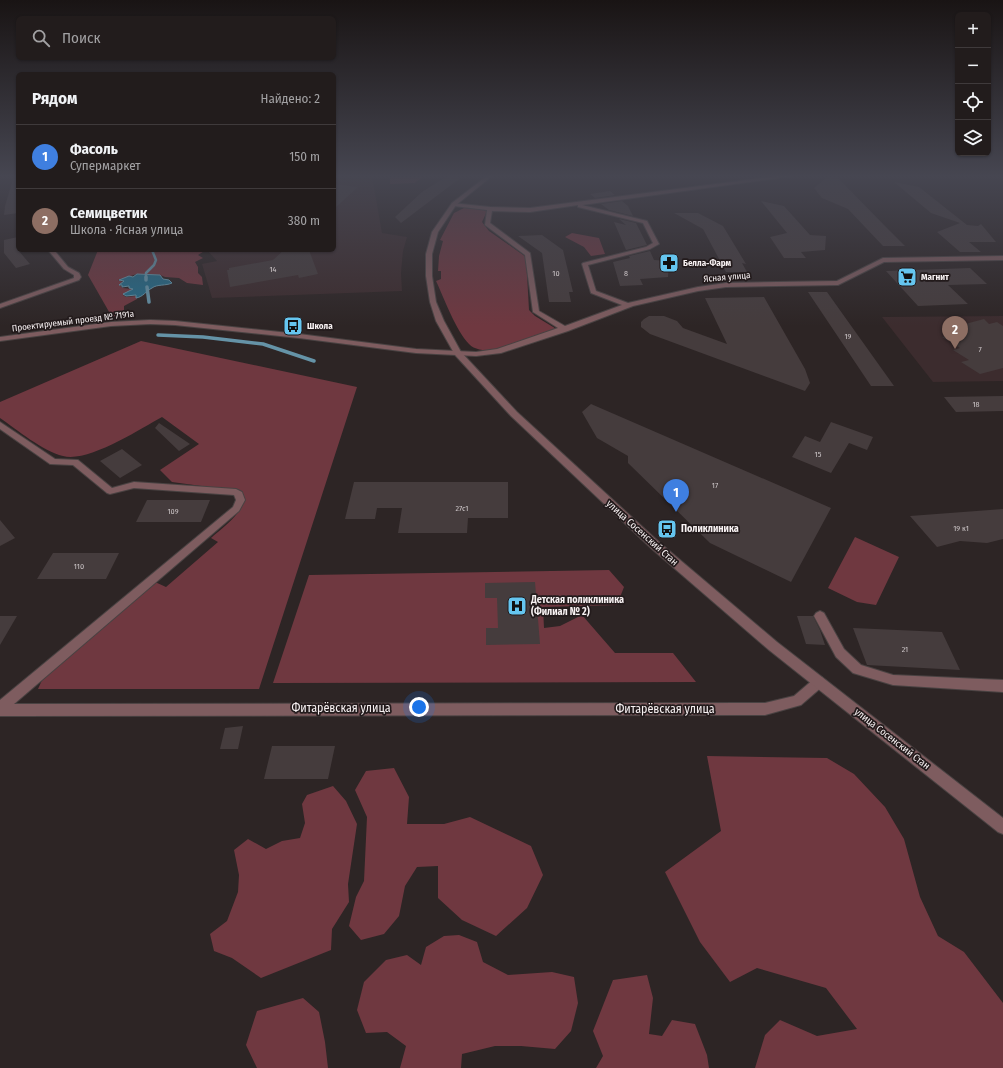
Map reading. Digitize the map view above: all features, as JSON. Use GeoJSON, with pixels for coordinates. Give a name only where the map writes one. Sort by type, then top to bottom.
{"type":"FeatureCollection","features":[{"type":"Feature","properties":{"kind":"street","name":"улица Сосенский Стан"},"geometry":{"type":"LineString","coordinates":[[439,226],[435,232],[429,254],[429,276],[433,302],[440,321],[458,353],[514,414],[649,540],[774,646],[865,716],[1003,827]]}},
{"type":"Feature","properties":{"kind":"street"},"geometry":{"type":"LineString","coordinates":[[490,226],[528,254],[536,312],[565,329]]}},
{"type":"Feature","properties":{"kind":"street"},"geometry":{"type":"LineString","coordinates":[[628,305],[593,292],[585,264],[648,248],[656,244],[647,226]]}},
{"type":"Feature","properties":{"kind":"street"},"geometry":{"type":"LineString","coordinates":[[0,306],[77,279],[78,276],[66,268],[53,252]]}},
{"type":"Feature","properties":{"kind":"street","name":"Ясная улица"},"geometry":{"type":"LineString","coordinates":[[458,353],[476,354],[498,352],[628,305],[698,289],[726,285],[838,283],[883,260],[1003,258]]}},
{"type":"Feature","properties":{"kind":"street","name":"Проектируемый проезд № 7191а"},"geometry":{"type":"LineString","coordinates":[[0,339],[111,324],[150,322],[175,323],[299,336],[416,351],[458,353]]}},
{"type":"Feature","properties":{"kind":"street"},"geometry":{"type":"LineString","coordinates":[[0,425],[53,462],[75,462],[110,491],[116,491],[130,486],[155,486],[236,492],[240,496],[241,500],[236,509],[0,709]]}},
{"type":"Feature","properties":{"kind":"street"},"geometry":{"type":"LineString","coordinates":[[820,616],[840,653],[857,669],[893,680],[1003,686]]}},
{"type":"Feature","properties":{"kind":"street","name":"Фитарёвская улица"},"geometry":{"type":"LineString","coordinates":[[0,709],[765,709],[797,701],[819,682]]}},
{"type":"Feature","properties":{"kind":"shaded area"},"geometry":{"type":"Polygon","coordinates":[[[336,226],[381,226],[382,233],[407,237],[403,251],[401,273],[402,291],[212,298],[202,264],[217,261],[209,252],[336,252],[336,226]]]}},
{"type":"Feature","properties":{"kind":"shaded area"},"geometry":{"type":"Polygon","coordinates":[[[447,226],[485,226],[489,231],[526,257],[529,310],[535,316],[558,330],[492,351],[471,346],[459,331],[436,281],[441,279],[441,271],[438,271],[439,256],[443,241],[440,240],[447,226]]]}},
{"type":"Feature","properties":{"kind":"shaded area"},"geometry":{"type":"Polygon","coordinates":[[[572,233],[599,238],[605,254],[591,256],[584,247],[565,237],[572,233]]]}},
{"type":"Feature","properties":{"kind":"shaded area"},"geometry":{"type":"Polygon","coordinates":[[[97,252],[203,252],[198,255],[203,258],[195,262],[198,267],[198,273],[202,277],[203,285],[187,283],[179,278],[160,275],[137,274],[118,280],[123,282],[119,285],[123,288],[132,289],[123,295],[126,297],[136,296],[137,299],[124,306],[124,313],[112,317],[88,275],[97,252]]]}},
{"type":"Feature","properties":{"kind":"shaded area"},"geometry":{"type":"Polygon","coordinates":[[[1003,316],[1003,381],[933,382],[882,317],[1003,316]]]}},
{"type":"Feature","properties":{"kind":"shaded area"},"geometry":{"type":"Polygon","coordinates":[[[141,341],[357,387],[259,689],[38,689],[43,678],[155,582],[166,587],[218,542],[211,538],[232,520],[243,503],[244,497],[238,491],[172,482],[160,470],[199,444],[162,417],[114,444],[86,455],[74,457],[63,456],[47,450],[30,440],[0,418],[0,402],[141,341]]]}},
{"type":"Feature","properties":{"kind":"shaded area"},"geometry":{"type":"Polygon","coordinates":[[[855,537],[899,557],[876,605],[857,602],[828,588],[855,537]]]}},
{"type":"Feature","properties":{"kind":"shaded area"},"geometry":{"type":"Polygon","coordinates":[[[609,570],[624,587],[617,605],[543,607],[544,628],[560,626],[582,615],[615,653],[673,653],[696,682],[273,683],[309,575],[609,570]]]}},
{"type":"Feature","properties":{"kind":"shaded area"},"geometry":{"type":"Polygon","coordinates":[[[707,756],[827,758],[854,774],[885,807],[904,839],[920,897],[938,936],[964,952],[1003,1003],[1003,1068],[755,1068],[765,1035],[780,1020],[817,1036],[857,1029],[826,988],[757,968],[730,982],[700,942],[665,872],[721,831],[707,756]]]}},
{"type":"Feature","properties":{"kind":"shaded area"},"geometry":{"type":"Polygon","coordinates":[[[394,768],[409,797],[407,824],[444,824],[470,817],[531,846],[543,875],[527,908],[496,936],[462,920],[438,898],[438,866],[417,867],[405,886],[399,916],[384,934],[361,940],[349,926],[356,897],[364,881],[367,817],[355,790],[366,771],[394,768]]]}},
{"type":"Feature","properties":{"kind":"shaded area"},"geometry":{"type":"Polygon","coordinates":[[[333,786],[346,801],[357,824],[348,884],[349,902],[332,929],[331,950],[261,978],[232,958],[214,951],[210,934],[227,921],[238,892],[239,875],[234,850],[248,839],[266,849],[282,841],[300,838],[305,823],[302,804],[307,795],[333,786]]]}},
{"type":"Feature","properties":{"kind":"shaded area"},"geometry":{"type":"Polygon","coordinates":[[[459,935],[477,942],[483,962],[508,975],[552,972],[574,977],[578,1003],[571,1031],[555,1049],[521,1046],[495,1046],[462,1054],[461,1068],[400,1068],[406,1046],[387,1032],[366,1033],[357,1010],[364,982],[386,960],[407,955],[421,965],[426,947],[444,936],[459,935]]]}},
{"type":"Feature","properties":{"kind":"shaded area"},"geometry":{"type":"Polygon","coordinates":[[[647,975],[653,998],[649,1034],[662,1036],[672,1020],[695,1024],[707,1055],[709,1068],[596,1068],[603,1056],[593,1031],[613,980],[647,975]]]}},
{"type":"Feature","properties":{"kind":"shaded area"},"geometry":{"type":"Polygon","coordinates":[[[303,998],[319,1012],[328,1068],[257,1068],[246,1045],[257,1011],[303,998]]]}},
{"type":"Feature","properties":{"kind":"water"},"geometry":{"type":"Polygon","coordinates":[[[137,274],[160,275],[163,279],[169,280],[172,283],[154,287],[136,298],[136,295],[126,296],[123,294],[133,289],[129,288],[129,286],[122,287],[122,285],[119,285],[124,281],[119,280],[129,276],[133,277],[137,274]]]}},
{"type":"Feature","properties":{"kind":"building"},"geometry":{"type":"Polygon","coordinates":[[[616,226],[637,226],[647,245],[626,250],[616,226]]]}},
{"type":"Feature","properties":{"kind":"building"},"geometry":{"type":"Polygon","coordinates":[[[697,226],[723,226],[746,264],[742,263],[747,272],[726,272],[703,229],[697,226]]]}},
{"type":"Feature","properties":{"kind":"building"},"geometry":{"type":"Polygon","coordinates":[[[781,226],[802,226],[810,235],[826,236],[825,250],[801,252],[806,258],[784,258],[770,237],[787,233],[781,226]]]}},
{"type":"Feature","properties":{"kind":"building"},"geometry":{"type":"Polygon","coordinates":[[[864,226],[885,226],[905,246],[883,246],[864,226]]]}},
{"type":"Feature","properties":{"kind":"building"},"geometry":{"type":"Polygon","coordinates":[[[953,226],[983,226],[996,242],[969,242],[981,252],[960,252],[937,232],[953,226]]]}},
{"type":"Feature","properties":{"kind":"building"},"geometry":{"type":"Polygon","coordinates":[[[542,235],[563,250],[573,292],[569,292],[571,302],[549,302],[542,253],[518,236],[542,235]]]}},
{"type":"Feature","properties":{"kind":"building"},"geometry":{"type":"Polygon","coordinates":[[[16,237],[16,252],[20,252],[30,264],[16,268],[4,253],[4,240],[16,237]]]}},
{"type":"Feature","properties":{"kind":"building"},"geometry":{"type":"Polygon","coordinates":[[[650,251],[654,260],[669,261],[668,277],[640,279],[643,285],[620,286],[613,262],[650,251]]]}},
{"type":"Feature","properties":{"kind":"building"},"geometry":{"type":"Polygon","coordinates":[[[282,252],[310,252],[318,274],[299,278],[298,275],[230,287],[227,270],[229,270],[229,268],[273,260],[282,252]]]}},
{"type":"Feature","properties":{"kind":"building"},"geometry":{"type":"Polygon","coordinates":[[[970,268],[987,284],[948,285],[968,304],[918,306],[886,271],[970,268]]]}},
{"type":"Feature","properties":{"kind":"building"},"geometry":{"type":"Polygon","coordinates":[[[808,292],[827,292],[894,386],[871,386],[808,292]]]}},
{"type":"Feature","properties":{"kind":"building"},"geometry":{"type":"Polygon","coordinates":[[[764,297],[805,369],[810,383],[805,391],[650,334],[641,327],[641,322],[649,316],[664,316],[677,321],[683,328],[727,344],[705,298],[764,297]]]}},
{"type":"Feature","properties":{"kind":"building"},"geometry":{"type":"Polygon","coordinates":[[[984,319],[989,324],[997,322],[1003,326],[1003,368],[980,374],[961,362],[969,360],[953,350],[960,348],[942,337],[962,332],[954,327],[984,319]]]}},
{"type":"Feature","properties":{"kind":"building"},"geometry":{"type":"Polygon","coordinates":[[[1003,396],[1003,411],[956,412],[944,397],[1003,396]]]}},
{"type":"Feature","properties":{"kind":"building"},"geometry":{"type":"Polygon","coordinates":[[[591,404],[831,508],[791,582],[710,543],[628,463],[628,456],[597,438],[582,412],[591,404]]]}},
{"type":"Feature","properties":{"kind":"building"},"geometry":{"type":"Polygon","coordinates":[[[831,422],[873,437],[867,450],[849,443],[831,473],[792,457],[805,436],[820,442],[831,422]]]}},
{"type":"Feature","properties":{"kind":"building"},"geometry":{"type":"Polygon","coordinates":[[[159,423],[190,444],[179,451],[155,428],[159,423]]]}},
{"type":"Feature","properties":{"kind":"building"},"geometry":{"type":"Polygon","coordinates":[[[122,449],[142,465],[120,478],[100,461],[122,449]]]}},
{"type":"Feature","properties":{"kind":"building"},"geometry":{"type":"Polygon","coordinates":[[[354,482],[508,482],[508,518],[468,518],[467,533],[398,533],[402,508],[377,508],[375,519],[345,519],[354,482]]]}},
{"type":"Feature","properties":{"kind":"building"},"geometry":{"type":"Polygon","coordinates":[[[147,500],[210,500],[201,522],[136,522],[147,500]]]}},
{"type":"Feature","properties":{"kind":"building"},"geometry":{"type":"Polygon","coordinates":[[[1003,509],[1003,539],[987,543],[960,541],[937,547],[910,516],[1003,509]]]}},
{"type":"Feature","properties":{"kind":"building"},"geometry":{"type":"Polygon","coordinates":[[[0,520],[15,538],[0,546],[0,520]]]}},
{"type":"Feature","properties":{"kind":"building"},"geometry":{"type":"Polygon","coordinates":[[[53,553],[119,553],[106,579],[37,579],[53,553]]]}},
{"type":"Feature","properties":{"kind":"building","name":"Детская поликлиника (Филиал № 2)"},"geometry":{"type":"Polygon","coordinates":[[[535,582],[540,644],[486,645],[486,628],[498,628],[497,598],[485,598],[485,583],[535,582]]]}},
{"type":"Feature","properties":{"kind":"building"},"geometry":{"type":"Polygon","coordinates":[[[0,616],[17,616],[0,645],[0,616]]]}},
{"type":"Feature","properties":{"kind":"building"},"geometry":{"type":"Polygon","coordinates":[[[797,616],[813,616],[825,645],[806,644],[797,616]]]}},
{"type":"Feature","properties":{"kind":"building"},"geometry":{"type":"Polygon","coordinates":[[[853,628],[942,632],[960,670],[867,665],[853,628]]]}},
{"type":"Feature","properties":{"kind":"building"},"geometry":{"type":"Polygon","coordinates":[[[243,726],[238,749],[220,749],[225,728],[243,726]]]}},
{"type":"Feature","properties":{"kind":"building"},"geometry":{"type":"Polygon","coordinates":[[[272,746],[335,746],[328,779],[264,779],[272,746]]]}},
{"type":"Feature","properties":{"kind":"waterway"},"geometry":{"type":"LineString","coordinates":[[146,280],[146,273],[154,265],[156,260],[153,252]]}},
{"type":"Feature","properties":{"kind":"waterway"},"geometry":{"type":"LineString","coordinates":[[147,287],[149,302]]}},
{"type":"Feature","properties":{"kind":"waterway"},"geometry":{"type":"LineString","coordinates":[[158,335],[203,337],[263,344],[314,361]]}},
{"type":"Feature","properties":{"kind":"place","name":"Белла-Фарм"},"geometry":{"type":"Point","coordinates":[669,263]}},
{"type":"Feature","properties":{"kind":"place","name":"Магнит"},"geometry":{"type":"Point","coordinates":[907,277]}},
{"type":"Feature","properties":{"kind":"place","name":"Школа"},"geometry":{"type":"Point","coordinates":[293,326]}},
{"type":"Feature","properties":{"kind":"place","name":"Семицветик"},"geometry":{"type":"Point","coordinates":[955,349]}},
{"type":"Feature","properties":{"kind":"place","name":"Фасоль"},"geometry":{"type":"Point","coordinates":[676,512]}},
{"type":"Feature","properties":{"kind":"place","name":"Поликлиника"},"geometry":{"type":"Point","coordinates":[667,529]}},
{"type":"Feature","properties":{"kind":"place","name":"Детская поликлиника (Филиал № 2)"},"geometry":{"type":"Point","coordinates":[517,606]}}]}
